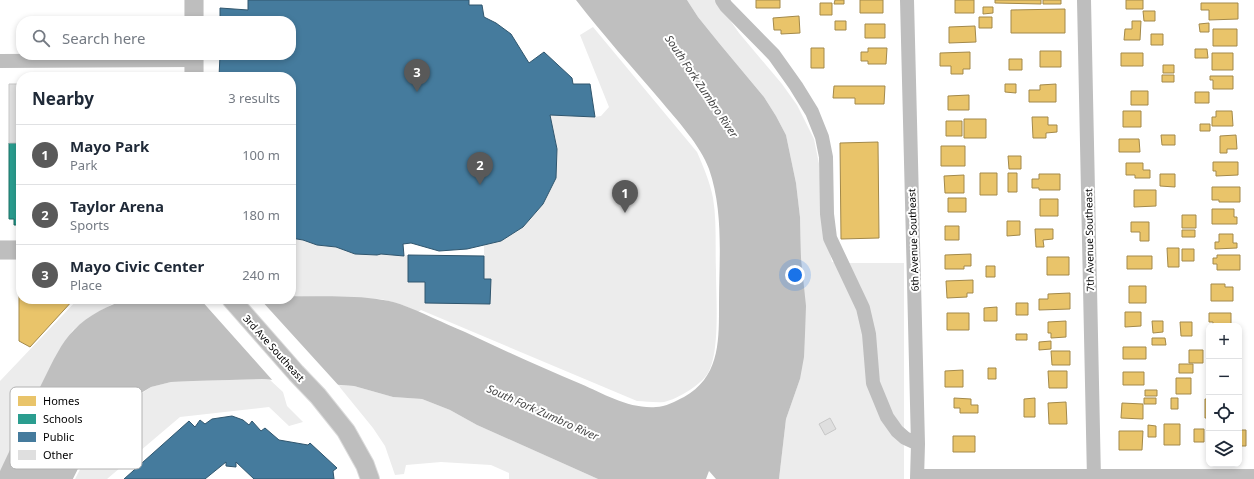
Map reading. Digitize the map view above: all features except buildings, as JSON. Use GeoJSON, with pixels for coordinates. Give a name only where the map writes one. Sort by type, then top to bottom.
{"type":"FeatureCollection","features":[{"type":"Feature","properties":{"kind":"main road"},"geometry":{"type":"LineString","coordinates":[[194,0],[194,16]]}},
{"type":"Feature","properties":{"kind":"main road"},"geometry":{"type":"LineString","coordinates":[[0,250],[16,250]]}},
{"type":"Feature","properties":{"kind":"main road","name":"3rd Ave Southeast"},"geometry":{"type":"LineString","coordinates":[[235,304],[318,396],[346,431],[365,465],[370,479]]}},
{"type":"Feature","properties":{"kind":"street"},"geometry":{"type":"LineString","coordinates":[[722,0],[726,6],[774,55],[812,112],[822,137],[826,157],[827,214],[830,238],[864,308],[869,334],[873,383],[887,416],[897,431],[905,438],[918,444]]}},
{"type":"Feature","properties":{"kind":"street","name":"6th Avenue Southeast"},"geometry":{"type":"LineString","coordinates":[[907,0],[918,478]]}},
{"type":"Feature","properties":{"kind":"street","name":"7th Avenue Southeast"},"geometry":{"type":"LineString","coordinates":[[1084,0],[1094,478]]}},
{"type":"Feature","properties":{"kind":"street"},"geometry":{"type":"LineString","coordinates":[[0,61],[194,64]]}},
{"type":"Feature","properties":{"kind":"street"},"geometry":{"type":"LineString","coordinates":[[918,478],[1254,476]]}},
{"type":"Feature","properties":{"kind":"shaded area"},"geometry":{"type":"Polygon","coordinates":[[[687,0],[716,0],[739,33],[782,84],[797,105],[814,139],[819,164],[824,227],[832,262],[904,263],[904,479],[779,479],[786,419],[800,379],[803,282],[800,217],[796,183],[786,135],[776,116],[764,97],[698,17],[687,0]]]}},
{"type":"Feature","properties":{"kind":"shaded area"},"geometry":{"type":"Polygon","coordinates":[[[593,27],[697,152],[710,186],[713,198],[715,225],[717,308],[716,337],[715,350],[709,371],[696,386],[683,394],[664,402],[637,401],[421,310],[418,312],[400,304],[381,299],[296,296],[296,239],[317,245],[336,247],[355,254],[408,255],[408,282],[490,279],[484,279],[484,245],[501,241],[523,227],[543,204],[556,178],[557,149],[550,115],[595,117],[601,116],[609,107],[580,35],[593,27]]]}},
{"type":"Feature","properties":{"kind":"shaded area"},"geometry":{"type":"Polygon","coordinates":[[[73,304],[112,304],[93,315],[73,330],[58,352],[41,387],[10,387],[10,451],[0,472],[0,381],[73,304]]]}},
{"type":"Feature","properties":{"kind":"shaded area"},"geometry":{"type":"Polygon","coordinates":[[[270,380],[283,392],[287,406],[303,422],[289,426],[269,407],[180,417],[142,449],[142,393],[151,387],[171,382],[270,380]]]}},
{"type":"Feature","properties":{"kind":"shaded area"},"geometry":{"type":"Polygon","coordinates":[[[338,385],[354,386],[393,397],[422,399],[450,410],[477,425],[598,479],[509,479],[509,473],[491,465],[441,462],[406,465],[404,474],[395,475],[385,446],[373,428],[338,385]]]}},
{"type":"Feature","properties":{"kind":"shaded area"},"geometry":{"type":"Polygon","coordinates":[[[78,469],[119,469],[107,479],[73,479],[78,469]]]}},
{"type":"Feature","properties":{"kind":"water","name":"South Fork Zumbro River"},"geometry":{"type":"Polygon","coordinates":[[[576,0],[687,0],[698,17],[764,97],[786,135],[796,183],[800,217],[801,258],[806,306],[804,357],[800,379],[786,419],[779,479],[716,479],[709,471],[706,479],[598,479],[477,425],[450,410],[422,399],[393,397],[354,386],[262,379],[171,382],[151,387],[142,392],[142,387],[40,387],[61,346],[69,335],[93,315],[115,304],[296,304],[296,296],[361,297],[388,301],[416,310],[537,365],[626,403],[636,406],[656,407],[670,404],[684,397],[696,389],[711,369],[715,357],[719,331],[720,236],[714,185],[705,160],[688,133],[576,0]]]}},
{"type":"Feature","properties":{"kind":"water"},"geometry":{"type":"Polygon","coordinates":[[[10,450],[10,469],[78,469],[73,479],[0,479],[0,471],[10,450]]]}},
{"type":"Feature","properties":{"kind":"pier"},"geometry":{"type":"Polygon","coordinates":[[[204,304],[265,304],[340,387],[274,382],[204,304]]]}},
{"type":"Feature","properties":{"kind":"pier"},"geometry":{"type":"Polygon","coordinates":[[[78,469],[80,469],[75,479],[73,479],[78,469]]]}},
{"type":"Feature","properties":{"kind":"place","name":"Mayo Civic Center"},"geometry":{"type":"Point","coordinates":[417,92]}},
{"type":"Feature","properties":{"kind":"place","name":"Taylor Arena"},"geometry":{"type":"Point","coordinates":[480,185]}},
{"type":"Feature","properties":{"kind":"place","name":"Mayo Park"},"geometry":{"type":"Point","coordinates":[625,213]}}]}
